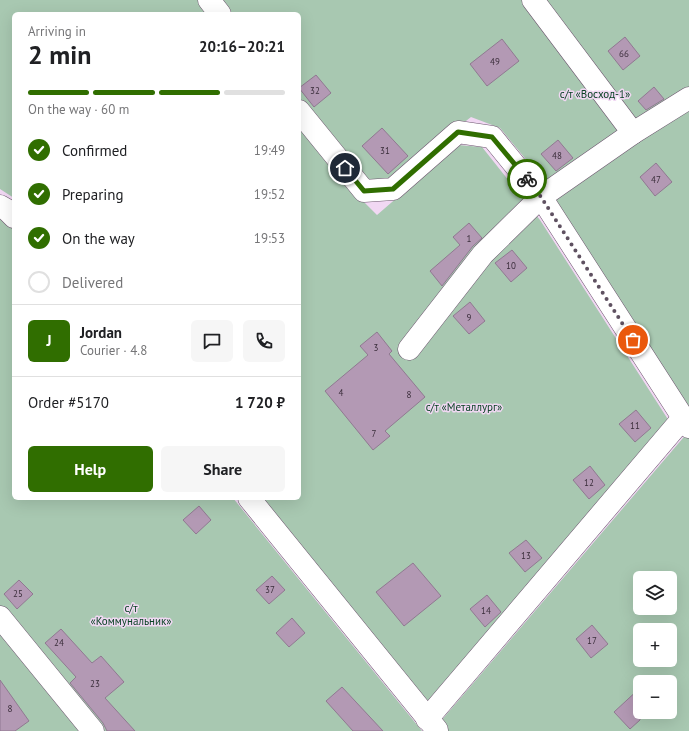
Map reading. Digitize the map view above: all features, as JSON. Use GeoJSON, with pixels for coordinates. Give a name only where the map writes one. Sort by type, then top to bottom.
{"type":"FeatureCollection","features":[{"type":"Feature","properties":{"kind":"street"},"geometry":{"type":"LineString","coordinates":[[209,0],[218,12]]}},
{"type":"Feature","properties":{"kind":"street"},"geometry":{"type":"LineString","coordinates":[[533,0],[633,133]]}},
{"type":"Feature","properties":{"kind":"street"},"geometry":{"type":"LineString","coordinates":[[409,349],[483,254],[541,197],[633,133],[689,98]]}},
{"type":"Feature","properties":{"kind":"street"},"geometry":{"type":"LineString","coordinates":[[251,500],[432,725],[686,423],[541,197],[492,137],[458,132],[393,189],[364,191],[301,113]]}},
{"type":"Feature","properties":{"kind":"street"},"geometry":{"type":"LineString","coordinates":[[0,206],[12,215]]}},
{"type":"Feature","properties":{"kind":"street"},"geometry":{"type":"LineString","coordinates":[[0,616],[92,731]]}},
{"type":"Feature","properties":{"kind":"green space"},"geometry":{"type":"Polygon","coordinates":[[[0,0],[689,0],[689,409],[543,180],[500,128],[471,117],[364,202],[377,215],[458,145],[482,147],[540,220],[669,421],[428,706],[265,500],[301,500],[301,12],[12,12],[12,197],[0,189],[0,0]]]}},
{"type":"Feature","properties":{"kind":"green space","name":"с/т «Коммунальник»"},"geometry":{"type":"Polygon","coordinates":[[[0,213],[4,215],[12,225],[12,500],[235,500],[422,731],[0,731],[0,213]]]}},
{"type":"Feature","properties":{"kind":"green space"},"geometry":{"type":"Polygon","coordinates":[[[689,431],[689,731],[448,731],[440,722],[689,431]]]}},
{"type":"Feature","properties":{"kind":"building"},"geometry":{"type":"Polygon","coordinates":[[[625,37],[640,56],[623,70],[608,51],[625,37]]]}},
{"type":"Feature","properties":{"kind":"building"},"geometry":{"type":"Polygon","coordinates":[[[502,39],[519,61],[487,86],[470,64],[502,39]]]}},
{"type":"Feature","properties":{"kind":"building"},"geometry":{"type":"Polygon","coordinates":[[[316,75],[331,93],[314,107],[301,91],[301,86],[316,75]]]}},
{"type":"Feature","properties":{"kind":"building"},"geometry":{"type":"Polygon","coordinates":[[[654,87],[664,99],[646,110],[638,101],[654,87]]]}},
{"type":"Feature","properties":{"kind":"building"},"geometry":{"type":"Polygon","coordinates":[[[382,128],[408,156],[388,174],[362,146],[382,128]]]}},
{"type":"Feature","properties":{"kind":"building"},"geometry":{"type":"Polygon","coordinates":[[[558,140],[573,158],[556,171],[541,154],[558,140]]]}},
{"type":"Feature","properties":{"kind":"building"},"geometry":{"type":"Polygon","coordinates":[[[656,163],[672,182],[655,196],[640,177],[656,163]]]}},
{"type":"Feature","properties":{"kind":"building"},"geometry":{"type":"Polygon","coordinates":[[[469,223],[482,238],[473,246],[442,286],[430,271],[460,245],[453,237],[469,223]]]}},
{"type":"Feature","properties":{"kind":"building"},"geometry":{"type":"Polygon","coordinates":[[[512,250],[527,268],[511,282],[495,263],[512,250]]]}},
{"type":"Feature","properties":{"kind":"building"},"geometry":{"type":"Polygon","coordinates":[[[470,302],[485,321],[469,334],[453,316],[470,302]]]}},
{"type":"Feature","properties":{"kind":"building"},"geometry":{"type":"Polygon","coordinates":[[[377,332],[392,351],[389,354],[425,397],[385,431],[390,436],[373,450],[325,391],[368,355],[360,346],[377,332]]]}},
{"type":"Feature","properties":{"kind":"building"},"geometry":{"type":"Polygon","coordinates":[[[636,410],[651,428],[635,442],[619,424],[636,410]]]}},
{"type":"Feature","properties":{"kind":"building"},"geometry":{"type":"Polygon","coordinates":[[[590,466],[605,485],[589,499],[573,480],[590,466]]]}},
{"type":"Feature","properties":{"kind":"building"},"geometry":{"type":"Polygon","coordinates":[[[199,506],[211,520],[196,534],[183,520],[199,506]]]}},
{"type":"Feature","properties":{"kind":"building"},"geometry":{"type":"Polygon","coordinates":[[[526,540],[542,558],[525,572],[509,553],[526,540]]]}},
{"type":"Feature","properties":{"kind":"building"},"geometry":{"type":"Polygon","coordinates":[[[413,563],[441,596],[404,626],[376,592],[413,563]]]}},
{"type":"Feature","properties":{"kind":"building"},"geometry":{"type":"Polygon","coordinates":[[[272,576],[285,590],[269,604],[256,590],[272,576]]]}},
{"type":"Feature","properties":{"kind":"building"},"geometry":{"type":"Polygon","coordinates":[[[19,580],[33,594],[17,609],[4,594],[19,580]]]}},
{"type":"Feature","properties":{"kind":"building"},"geometry":{"type":"Polygon","coordinates":[[[487,595],[501,612],[485,627],[470,609],[487,595]]]}},
{"type":"Feature","properties":{"kind":"building"},"geometry":{"type":"Polygon","coordinates":[[[292,618],[305,633],[289,647],[276,633],[292,618]]]}},
{"type":"Feature","properties":{"kind":"building"},"geometry":{"type":"Polygon","coordinates":[[[592,625],[608,644],[591,658],[576,639],[592,625]]]}},
{"type":"Feature","properties":{"kind":"building"},"geometry":{"type":"Polygon","coordinates":[[[61,629],[92,663],[101,656],[124,682],[105,698],[135,731],[107,731],[103,723],[70,683],[76,677],[45,643],[61,629]]]}},
{"type":"Feature","properties":{"kind":"building"},"geometry":{"type":"Polygon","coordinates":[[[0,680],[29,721],[15,731],[0,731],[0,680]]]}},
{"type":"Feature","properties":{"kind":"building"},"geometry":{"type":"Polygon","coordinates":[[[342,687],[383,731],[353,731],[326,701],[342,687]]]}},
{"type":"Feature","properties":{"kind":"building"},"geometry":{"type":"Polygon","coordinates":[[[633,694],[633,719],[640,720],[630,729],[614,712],[633,694]]]}},
{"type":"Feature","properties":{"kind":"way so far"},"geometry":{"type":"LineString","coordinates":[[527,179],[541,197],[633,340]]}},
{"type":"Feature","properties":{"kind":"route"},"geometry":{"type":"LineString","coordinates":[[345,168],[364,191],[393,189],[458,132],[492,137],[527,179]]}},
{"type":"Feature","properties":{"kind":"park label","name":"с/т «Восход-1»"},"geometry":{"type":"Point","coordinates":[595,94]}},
{"type":"Feature","properties":{"kind":"park label","name":"с/т «Металлург»"},"geometry":{"type":"Point","coordinates":[464,407]}}]}
